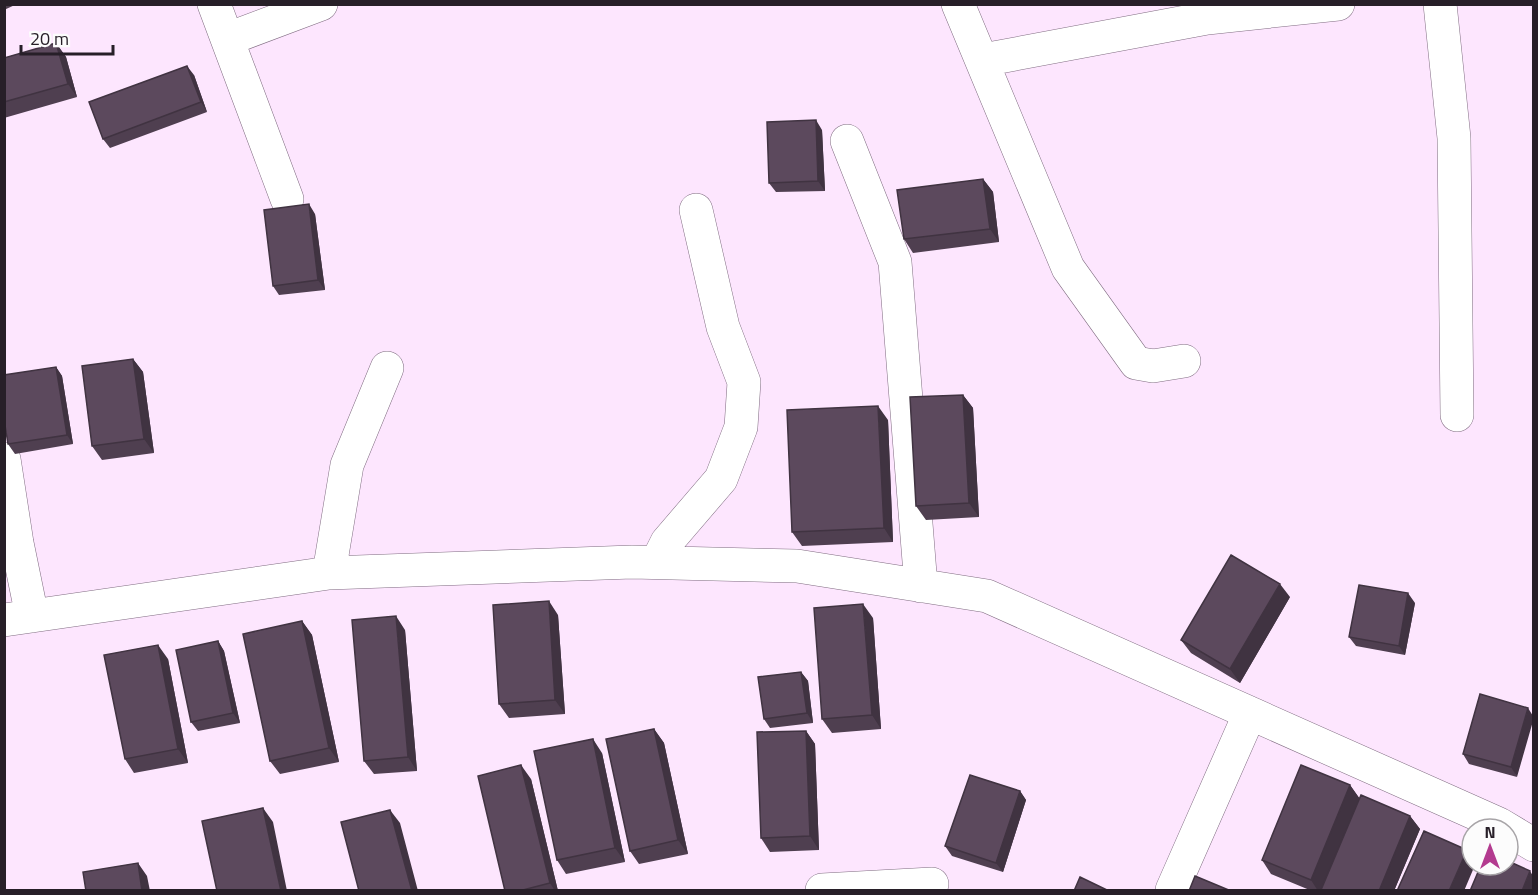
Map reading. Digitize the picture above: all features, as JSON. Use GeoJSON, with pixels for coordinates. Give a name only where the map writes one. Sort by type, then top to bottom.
{"type":"FeatureCollection","features":[{"type":"Feature","properties":{"kind":"street"},"geometry":{"type":"LineString","coordinates":[[214,4],[287,199]]}},
{"type":"Feature","properties":{"kind":"street"},"geometry":{"type":"LineString","coordinates":[[228,39],[321,4]]}},
{"type":"Feature","properties":{"kind":"street"},"geometry":{"type":"LineString","coordinates":[[958,4],[983,60],[1037,201],[1068,268],[1136,363],[1153,366],[1184,361]]}},
{"type":"Feature","properties":{"kind":"street"},"geometry":{"type":"LineString","coordinates":[[983,60],[1207,18],[1338,4]]}},
{"type":"Feature","properties":{"kind":"street"},"geometry":{"type":"LineString","coordinates":[[1440,4],[1454,138],[1457,414]]}},
{"type":"Feature","properties":{"kind":"street"},"geometry":{"type":"LineString","coordinates":[[847,141],[895,262],[921,586]]}},
{"type":"Feature","properties":{"kind":"street"},"geometry":{"type":"LineString","coordinates":[[657,562],[667,542],[721,479],[741,427],[744,382],[723,327],[696,210]]}},
{"type":"Feature","properties":{"kind":"street"},"geometry":{"type":"LineString","coordinates":[[329,573],[347,465],[387,368]]}},
{"type":"Feature","properties":{"kind":"street"},"geometry":{"type":"LineString","coordinates":[[4,459],[17,543],[18,618],[329,573],[657,562],[797,566],[987,596],[1499,824],[1533,845]]}},
{"type":"Feature","properties":{"kind":"street"},"geometry":{"type":"LineString","coordinates":[[1172,891],[1250,713]]}},
{"type":"Feature","properties":{"kind":"street"},"geometry":{"type":"LineString","coordinates":[[822,891],[932,884]]}},
{"type":"Feature","properties":{"kind":"building"},"geometry":{"type":"Polygon","coordinates":[[[56,43],[68,84],[4,102],[4,58],[56,43]]]}},
{"type":"Feature","properties":{"kind":"building"},"geometry":{"type":"Polygon","coordinates":[[[187,66],[201,102],[103,139],[89,102],[187,66]]]}},
{"type":"Feature","properties":{"kind":"building"},"geometry":{"type":"Polygon","coordinates":[[[816,120],[818,181],[769,183],[767,122],[816,120]]]}},
{"type":"Feature","properties":{"kind":"building"},"geometry":{"type":"Polygon","coordinates":[[[983,179],[990,229],[904,239],[897,190],[983,179]]]}},
{"type":"Feature","properties":{"kind":"building"},"geometry":{"type":"Polygon","coordinates":[[[309,204],[318,280],[273,286],[264,210],[309,204]]]}},
{"type":"Feature","properties":{"kind":"building"},"geometry":{"type":"Polygon","coordinates":[[[133,359],[144,439],[92,446],[82,366],[133,359]]]}},
{"type":"Feature","properties":{"kind":"building"},"geometry":{"type":"Polygon","coordinates":[[[56,367],[67,435],[8,444],[4,419],[4,375],[56,367]]]}},
{"type":"Feature","properties":{"kind":"building"},"geometry":{"type":"Polygon","coordinates":[[[963,395],[969,503],[916,506],[910,397],[963,395]]]}},
{"type":"Feature","properties":{"kind":"building"},"geometry":{"type":"Polygon","coordinates":[[[878,406],[884,528],[792,532],[787,410],[878,406]]]}},
{"type":"Feature","properties":{"kind":"building"},"geometry":{"type":"Polygon","coordinates":[[[1231,555],[1280,584],[1230,669],[1181,640],[1231,555]]]}},
{"type":"Feature","properties":{"kind":"building"},"geometry":{"type":"Polygon","coordinates":[[[1359,585],[1408,593],[1399,646],[1349,637],[1359,585]]]}},
{"type":"Feature","properties":{"kind":"building"},"geometry":{"type":"Polygon","coordinates":[[[549,601],[555,700],[499,704],[493,605],[549,601]]]}},
{"type":"Feature","properties":{"kind":"building"},"geometry":{"type":"Polygon","coordinates":[[[863,604],[872,715],[822,719],[814,608],[863,604]]]}},
{"type":"Feature","properties":{"kind":"building"},"geometry":{"type":"Polygon","coordinates":[[[396,616],[408,757],[364,761],[352,620],[396,616]]]}},
{"type":"Feature","properties":{"kind":"building"},"geometry":{"type":"Polygon","coordinates":[[[302,621],[329,748],[270,761],[243,634],[302,621]]]}},
{"type":"Feature","properties":{"kind":"building"},"geometry":{"type":"Polygon","coordinates":[[[218,641],[233,713],[191,722],[176,650],[218,641]]]}},
{"type":"Feature","properties":{"kind":"building"},"geometry":{"type":"Polygon","coordinates":[[[158,645],[178,749],[125,759],[104,655],[158,645]]]}},
{"type":"Feature","properties":{"kind":"building"},"geometry":{"type":"Polygon","coordinates":[[[801,672],[807,713],[764,719],[758,677],[801,672]]]}},
{"type":"Feature","properties":{"kind":"building"},"geometry":{"type":"Polygon","coordinates":[[[1480,694],[1528,708],[1511,767],[1463,754],[1480,694]]]}},
{"type":"Feature","properties":{"kind":"building"},"geometry":{"type":"Polygon","coordinates":[[[654,729],[678,840],[630,851],[606,739],[654,729]]]}},
{"type":"Feature","properties":{"kind":"building"},"geometry":{"type":"Polygon","coordinates":[[[806,731],[810,836],[761,838],[757,732],[806,731]]]}},
{"type":"Feature","properties":{"kind":"building"},"geometry":{"type":"Polygon","coordinates":[[[593,739],[615,848],[557,860],[534,751],[593,739]]]}},
{"type":"Feature","properties":{"kind":"building"},"geometry":{"type":"Polygon","coordinates":[[[521,765],[550,883],[519,891],[505,891],[478,776],[521,765]]]}},
{"type":"Feature","properties":{"kind":"building"},"geometry":{"type":"Polygon","coordinates":[[[1301,765],[1350,785],[1311,880],[1262,860],[1301,765]]]}},
{"type":"Feature","properties":{"kind":"building"},"geometry":{"type":"Polygon","coordinates":[[[970,775],[1020,791],[996,863],[945,846],[970,775]]]}},
{"type":"Feature","properties":{"kind":"building"},"geometry":{"type":"Polygon","coordinates":[[[1361,795],[1410,816],[1379,891],[1323,891],[1321,890],[1361,795]]]}},
{"type":"Feature","properties":{"kind":"building"},"geometry":{"type":"Polygon","coordinates":[[[263,808],[281,891],[217,891],[202,821],[263,808]]]}},
{"type":"Feature","properties":{"kind":"building"},"geometry":{"type":"Polygon","coordinates":[[[390,810],[412,891],[359,891],[341,822],[390,810]]]}},
{"type":"Feature","properties":{"kind":"building"},"geometry":{"type":"Polygon","coordinates":[[[1424,831],[1460,847],[1460,866],[1449,891],[1397,891],[1424,831]]]}},
{"type":"Feature","properties":{"kind":"building"},"geometry":{"type":"Polygon","coordinates":[[[138,863],[142,891],[86,891],[83,872],[138,863]]]}},
{"type":"Feature","properties":{"kind":"building"},"geometry":{"type":"Polygon","coordinates":[[[1520,866],[1530,871],[1522,891],[1470,891],[1476,877],[1520,877],[1520,866]]]}},
{"type":"Feature","properties":{"kind":"building"},"geometry":{"type":"Polygon","coordinates":[[[1195,876],[1231,891],[1189,891],[1195,876]]]}},
{"type":"Feature","properties":{"kind":"building"},"geometry":{"type":"Polygon","coordinates":[[[1080,877],[1109,891],[1074,891],[1080,877]]]}}]}
